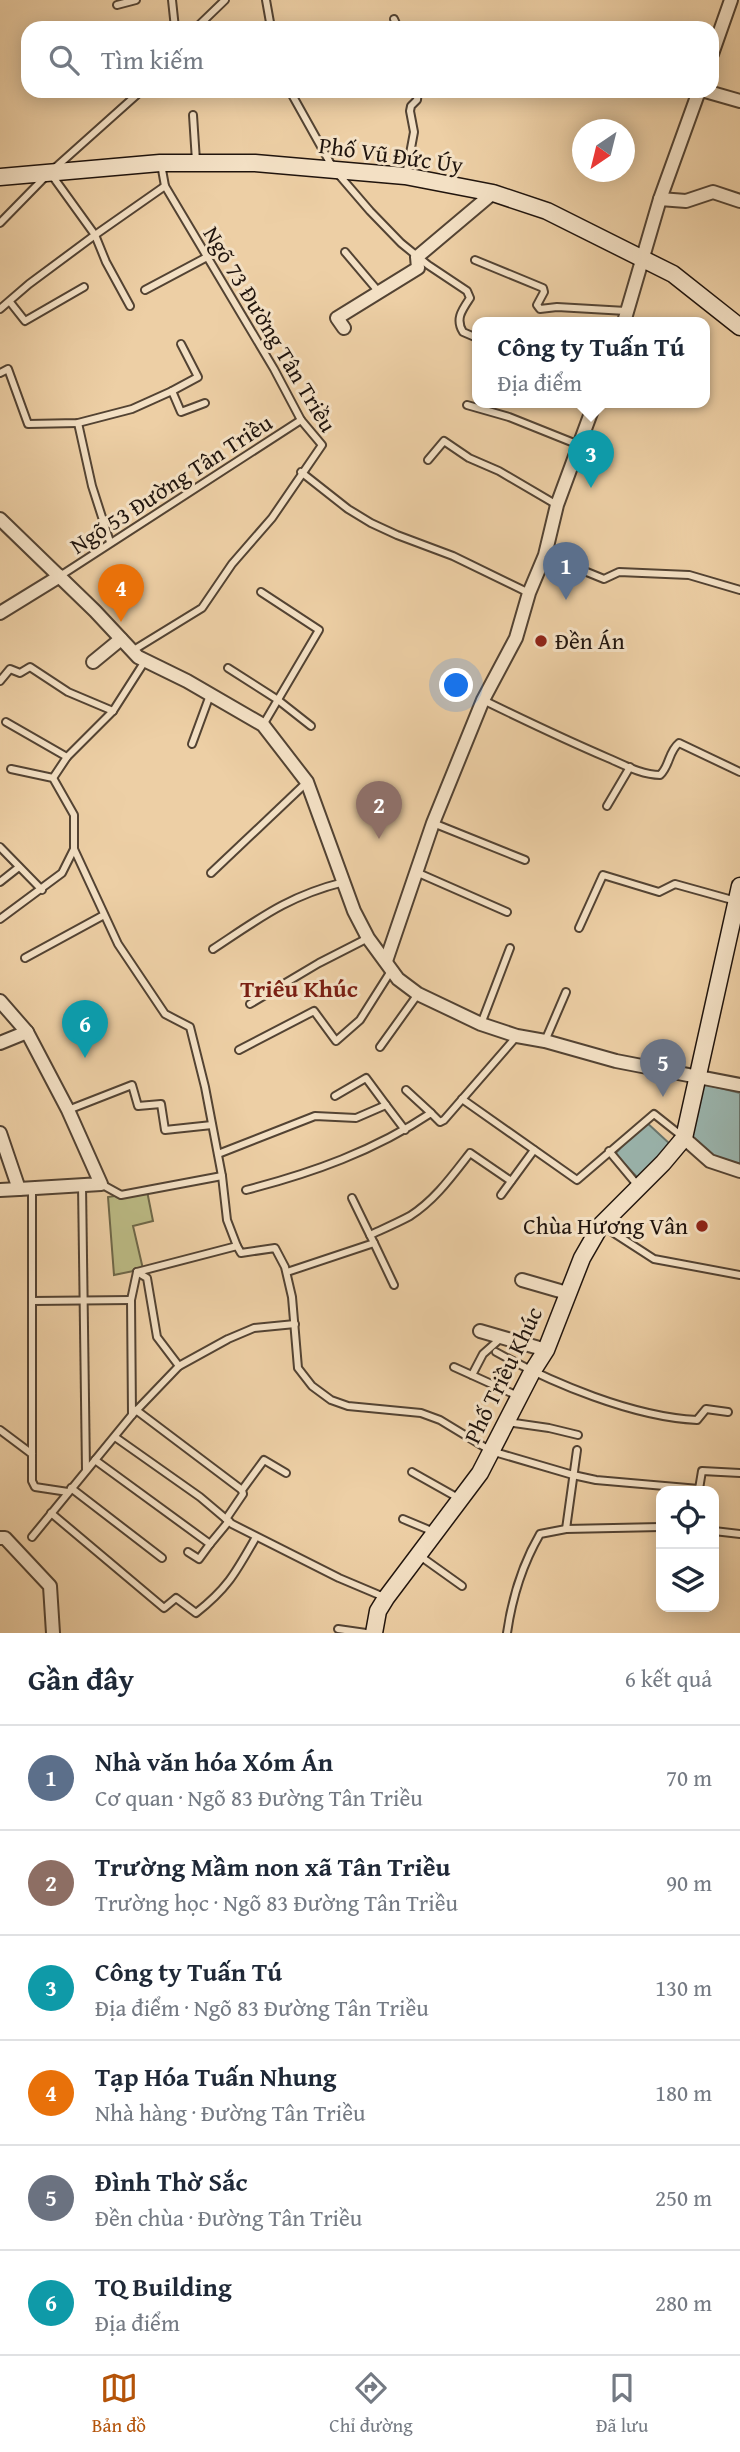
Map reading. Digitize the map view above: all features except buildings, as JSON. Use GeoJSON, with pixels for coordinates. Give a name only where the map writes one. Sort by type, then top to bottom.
{"type":"FeatureCollection","features":[{"type":"Feature","properties":{"kind":"street"},"geometry":{"type":"LineString","coordinates":[[719,34],[731,0]]}},
{"type":"Feature","properties":{"kind":"street"},"geometry":{"type":"LineString","coordinates":[[719,95],[740,101]]}},
{"type":"Feature","properties":{"kind":"street"},"geometry":{"type":"LineString","coordinates":[[626,316],[660,200],[696,98]]}},
{"type":"Feature","properties":{"kind":"street","name":"Phố Vũ Đức Úy"},"geometry":{"type":"LineString","coordinates":[[0,177],[160,163],[255,163],[405,176],[493,192],[547,211],[644,258],[673,274],[740,327]]}},
{"type":"Feature","properties":{"kind":"street"},"geometry":{"type":"LineString","coordinates":[[344,328],[337,318],[418,268],[417,257],[493,192]]}},
{"type":"Feature","properties":{"kind":"street"},"geometry":{"type":"LineString","coordinates":[[660,200],[686,201],[713,192],[740,201]]}},
{"type":"Feature","properties":{"kind":"street"},"geometry":{"type":"LineString","coordinates":[[388,966],[433,823],[483,700],[516,638],[529,593],[545,555],[557,505],[593,408]]}},
{"type":"Feature","properties":{"kind":"street"},"geometry":{"type":"LineString","coordinates":[[0,519],[60,576],[132,651],[145,661],[263,724],[307,782],[354,911],[368,938],[388,966],[418,994],[481,1024],[517,1036],[615,1061],[740,1085]]}},
{"type":"Feature","properties":{"kind":"street"},"geometry":{"type":"LineString","coordinates":[[0,613],[60,576]]}},
{"type":"Feature","properties":{"kind":"street"},"geometry":{"type":"LineString","coordinates":[[93,662],[121,639]]}},
{"type":"Feature","properties":{"kind":"street"},"geometry":{"type":"LineString","coordinates":[[739,897],[684,1138],[710,1161],[740,1171]]}},
{"type":"Feature","properties":{"kind":"street"},"geometry":{"type":"LineString","coordinates":[[0,1001],[27,1032],[68,1111],[101,1184],[0,1191]]}},
{"type":"Feature","properties":{"kind":"street"},"geometry":{"type":"LineString","coordinates":[[0,1043],[27,1032]]}},
{"type":"Feature","properties":{"kind":"street"},"geometry":{"type":"LineString","coordinates":[[0,1133],[26,1189]]}},
{"type":"Feature","properties":{"kind":"street","name":"Phố Triều Khúc"},"geometry":{"type":"LineString","coordinates":[[374,1633],[378,1611],[386,1598],[480,1473],[546,1350],[582,1258],[601,1225],[684,1138]]}},
{"type":"Feature","properties":{"kind":"street"},"geometry":{"type":"LineString","coordinates":[[522,1280],[567,1293]]}},
{"type":"Feature","properties":{"kind":"street"},"geometry":{"type":"LineString","coordinates":[[480,1331],[546,1350]]}},
{"type":"Feature","properties":{"kind":"street"},"geometry":{"type":"LineString","coordinates":[[0,1538],[5,1538],[50,1586],[53,1633]]}},
{"type":"Feature","properties":{"kind":"lane"},"geometry":{"type":"LineString","coordinates":[[117,5],[136,0]]}},
{"type":"Feature","properties":{"kind":"lane"},"geometry":{"type":"LineString","coordinates":[[172,0],[174,21]]}},
{"type":"Feature","properties":{"kind":"lane"},"geometry":{"type":"LineString","coordinates":[[203,21],[225,0]]}},
{"type":"Feature","properties":{"kind":"lane"},"geometry":{"type":"LineString","coordinates":[[266,0],[270,21]]}},
{"type":"Feature","properties":{"kind":"lane"},"geometry":{"type":"LineString","coordinates":[[0,223],[50,172],[133,98]]}},
{"type":"Feature","properties":{"kind":"lane"},"geometry":{"type":"LineString","coordinates":[[294,98],[333,168],[370,211],[417,257],[467,291],[470,298],[460,314],[459,326],[463,332],[472,336]]}},
{"type":"Feature","properties":{"kind":"lane"},"geometry":{"type":"LineString","coordinates":[[405,176],[414,132],[410,111],[417,98]]}},
{"type":"Feature","properties":{"kind":"lane"},"geometry":{"type":"LineString","coordinates":[[193,116],[196,163]]}},
{"type":"Feature","properties":{"kind":"lane","name":"Ngõ 73 Đường Tân Triều"},"geometry":{"type":"LineString","coordinates":[[132,651],[202,608],[232,564],[272,518],[322,445],[301,420],[274,369],[165,186],[160,163]]}},
{"type":"Feature","properties":{"kind":"lane"},"geometry":{"type":"LineString","coordinates":[[50,172],[95,234],[106,262],[130,306]]}},
{"type":"Feature","properties":{"kind":"lane"},"geometry":{"type":"LineString","coordinates":[[0,309],[95,234],[165,186]]}},
{"type":"Feature","properties":{"kind":"lane"},"geometry":{"type":"LineString","coordinates":[[345,251],[377,291]]}},
{"type":"Feature","properties":{"kind":"lane"},"geometry":{"type":"LineString","coordinates":[[145,290],[207,257]]}},
{"type":"Feature","properties":{"kind":"lane"},"geometry":{"type":"LineString","coordinates":[[475,260],[543,288],[544,292],[537,305],[540,309],[557,307],[626,316]]}},
{"type":"Feature","properties":{"kind":"lane"},"geometry":{"type":"LineString","coordinates":[[10,302],[24,321],[84,288]]}},
{"type":"Feature","properties":{"kind":"lane"},"geometry":{"type":"LineString","coordinates":[[0,373],[8,369],[28,424],[78,423],[132,409],[198,377],[181,344]]}},
{"type":"Feature","properties":{"kind":"lane"},"geometry":{"type":"LineString","coordinates":[[172,391],[181,412],[205,403]]}},
{"type":"Feature","properties":{"kind":"lane"},"geometry":{"type":"LineString","coordinates":[[467,405],[472,406]]}},
{"type":"Feature","properties":{"kind":"lane"},"geometry":{"type":"LineString","coordinates":[[478,408],[509,417],[581,446]]}},
{"type":"Feature","properties":{"kind":"lane","name":"Ngõ 53 Đường Tân Triều"},"geometry":{"type":"LineString","coordinates":[[60,576],[301,420]]}},
{"type":"Feature","properties":{"kind":"lane"},"geometry":{"type":"LineString","coordinates":[[78,423],[92,486],[110,542]]}},
{"type":"Feature","properties":{"kind":"lane"},"geometry":{"type":"LineString","coordinates":[[428,460],[444,441],[557,505]]}},
{"type":"Feature","properties":{"kind":"lane"},"geometry":{"type":"LineString","coordinates":[[301,472],[348,509],[371,523],[453,556],[529,593]]}},
{"type":"Feature","properties":{"kind":"lane"},"geometry":{"type":"LineString","coordinates":[[545,555],[604,579],[619,572],[689,575],[740,590]]}},
{"type":"Feature","properties":{"kind":"lane"},"geometry":{"type":"LineString","coordinates":[[261,592],[319,630],[263,724]]}},
{"type":"Feature","properties":{"kind":"lane"},"geometry":{"type":"LineString","coordinates":[[53,778],[67,757],[113,711],[145,661]]}},
{"type":"Feature","properties":{"kind":"lane"},"geometry":{"type":"LineString","coordinates":[[0,681],[10,669],[20,673],[30,667],[68,692],[113,711]]}},
{"type":"Feature","properties":{"kind":"lane"},"geometry":{"type":"LineString","coordinates":[[228,668],[278,700],[311,726]]}},
{"type":"Feature","properties":{"kind":"lane"},"geometry":{"type":"LineString","coordinates":[[192,744],[211,695]]}},
{"type":"Feature","properties":{"kind":"lane"},"geometry":{"type":"LineString","coordinates":[[483,700],[630,767],[660,775],[667,767],[670,753],[679,743],[740,772]]}},
{"type":"Feature","properties":{"kind":"lane"},"geometry":{"type":"LineString","coordinates":[[6,722],[67,757]]}},
{"type":"Feature","properties":{"kind":"lane"},"geometry":{"type":"LineString","coordinates":[[607,806],[630,767]]}},
{"type":"Feature","properties":{"kind":"lane"},"geometry":{"type":"LineString","coordinates":[[11,769],[53,778],[74,815],[74,849],[134,972],[167,1016],[190,1027],[218,1154],[224,1209],[241,1253],[275,1248],[279,1252],[287,1272],[292,1297],[299,1368],[312,1386],[331,1400],[348,1406],[421,1413],[440,1420],[491,1451],[573,1475],[656,1487]]}},
{"type":"Feature","properties":{"kind":"lane"},"geometry":{"type":"LineString","coordinates":[[211,873],[307,782]]}},
{"type":"Feature","properties":{"kind":"lane"},"geometry":{"type":"LineString","coordinates":[[433,823],[525,860]]}},
{"type":"Feature","properties":{"kind":"lane"},"geometry":{"type":"LineString","coordinates":[[0,847],[42,890]]}},
{"type":"Feature","properties":{"kind":"lane"},"geometry":{"type":"LineString","coordinates":[[0,919],[62,873],[74,849]]}},
{"type":"Feature","properties":{"kind":"lane"},"geometry":{"type":"LineString","coordinates":[[0,882],[19,867]]}},
{"type":"Feature","properties":{"kind":"lane"},"geometry":{"type":"LineString","coordinates":[[416,872],[507,912]]}},
{"type":"Feature","properties":{"kind":"lane"},"geometry":{"type":"LineString","coordinates":[[579,928],[603,875],[659,892],[675,884],[739,897]]}},
{"type":"Feature","properties":{"kind":"lane"},"geometry":{"type":"LineString","coordinates":[[213,949],[278,905],[313,890],[344,882]]}},
{"type":"Feature","properties":{"kind":"lane"},"geometry":{"type":"LineString","coordinates":[[25,958],[104,915]]}},
{"type":"Feature","properties":{"kind":"lane"},"geometry":{"type":"LineString","coordinates":[[250,1004],[319,963],[368,938]]}},
{"type":"Feature","properties":{"kind":"lane"},"geometry":{"type":"LineString","coordinates":[[481,1024],[510,948]]}},
{"type":"Feature","properties":{"kind":"lane"},"geometry":{"type":"LineString","coordinates":[[239,1050],[314,1010],[336,1041],[360,1020],[388,966]]}},
{"type":"Feature","properties":{"kind":"lane"},"geometry":{"type":"LineString","coordinates":[[545,1041],[566,992]]}},
{"type":"Feature","properties":{"kind":"lane"},"geometry":{"type":"LineString","coordinates":[[380,1047],[418,994]]}},
{"type":"Feature","properties":{"kind":"lane"},"geometry":{"type":"LineString","coordinates":[[406,1090],[440,1122],[517,1036]]}},
{"type":"Feature","properties":{"kind":"lane"},"geometry":{"type":"LineString","coordinates":[[335,1096],[366,1078],[405,1130]]}},
{"type":"Feature","properties":{"kind":"lane"},"geometry":{"type":"LineString","coordinates":[[68,1111],[132,1085],[138,1106],[161,1104],[165,1130],[212,1125]]}},
{"type":"Feature","properties":{"kind":"lane"},"geometry":{"type":"LineString","coordinates":[[462,1099],[577,1180],[654,1114],[684,1138]]}},
{"type":"Feature","properties":{"kind":"lane"},"geometry":{"type":"LineString","coordinates":[[218,1154],[315,1115],[356,1118],[386,1105]]}},
{"type":"Feature","properties":{"kind":"lane"},"geometry":{"type":"LineString","coordinates":[[246,1190],[348,1159],[405,1130],[431,1113]]}},
{"type":"Feature","properties":{"kind":"lane"},"geometry":{"type":"LineString","coordinates":[[501,1195],[534,1150]]}},
{"type":"Feature","properties":{"kind":"lane"},"geometry":{"type":"LineString","coordinates":[[609,1151],[639,1186]]}},
{"type":"Feature","properties":{"kind":"lane"},"geometry":{"type":"LineString","coordinates":[[370,1235],[408,1217],[423,1206],[444,1186],[470,1153],[511,1181]]}},
{"type":"Feature","properties":{"kind":"lane"},"geometry":{"type":"LineString","coordinates":[[101,1184],[121,1195],[222,1176]]}},
{"type":"Feature","properties":{"kind":"lane"},"geometry":{"type":"LineString","coordinates":[[82,1185],[86,1471]]}},
{"type":"Feature","properties":{"kind":"lane"},"geometry":{"type":"LineString","coordinates":[[26,1189],[32,1301],[34,1487],[69,1490],[162,1558]]}},
{"type":"Feature","properties":{"kind":"lane"},"geometry":{"type":"LineString","coordinates":[[352,1198],[394,1285]]}},
{"type":"Feature","properties":{"kind":"lane"},"geometry":{"type":"LineString","coordinates":[[601,1225],[654,1259],[740,1275]]}},
{"type":"Feature","properties":{"kind":"lane"},"geometry":{"type":"LineString","coordinates":[[287,1272],[374,1243]]}},
{"type":"Feature","properties":{"kind":"lane"},"geometry":{"type":"LineString","coordinates":[[137,1272],[237,1247]]}},
{"type":"Feature","properties":{"kind":"lane"},"geometry":{"type":"LineString","coordinates":[[134,1412],[131,1300],[137,1272]]}},
{"type":"Feature","properties":{"kind":"lane"},"geometry":{"type":"LineString","coordinates":[[137,1272],[147,1278],[158,1337],[178,1366]]}},
{"type":"Feature","properties":{"kind":"lane"},"geometry":{"type":"LineString","coordinates":[[32,1301],[131,1300]]}},
{"type":"Feature","properties":{"kind":"lane"},"geometry":{"type":"LineString","coordinates":[[32,1537],[134,1412],[178,1366],[254,1328],[295,1324]]}},
{"type":"Feature","properties":{"kind":"lane"},"geometry":{"type":"LineString","coordinates":[[472,1375],[483,1354],[502,1337]]}},
{"type":"Feature","properties":{"kind":"lane"},"geometry":{"type":"LineString","coordinates":[[496,1352],[532,1372],[619,1405],[672,1419],[697,1420],[706,1409],[728,1412]]}},
{"type":"Feature","properties":{"kind":"lane"},"geometry":{"type":"LineString","coordinates":[[454,1367],[519,1396]]}},
{"type":"Feature","properties":{"kind":"lane"},"geometry":{"type":"LineString","coordinates":[[134,1412],[242,1490]]}},
{"type":"Feature","properties":{"kind":"lane"},"geometry":{"type":"LineString","coordinates":[[506,1422],[578,1435]]}},
{"type":"Feature","properties":{"kind":"lane"},"geometry":{"type":"LineString","coordinates":[[0,1430],[32,1454]]}},
{"type":"Feature","properties":{"kind":"lane"},"geometry":{"type":"LineString","coordinates":[[115,1437],[228,1520],[256,1537],[386,1598]]}},
{"type":"Feature","properties":{"kind":"lane"},"geometry":{"type":"LineString","coordinates":[[566,1529],[577,1450]]}},
{"type":"Feature","properties":{"kind":"lane"},"geometry":{"type":"LineString","coordinates":[[95,1460],[210,1544]]}},
{"type":"Feature","properties":{"kind":"lane"},"geometry":{"type":"LineString","coordinates":[[188,1552],[199,1559],[228,1520],[243,1494],[242,1490],[264,1460],[286,1473]]}},
{"type":"Feature","properties":{"kind":"lane"},"geometry":{"type":"LineString","coordinates":[[699,1486],[702,1471],[740,1473]]}},
{"type":"Feature","properties":{"kind":"lane"},"geometry":{"type":"LineString","coordinates":[[412,1472],[462,1500]]}},
{"type":"Feature","properties":{"kind":"lane"},"geometry":{"type":"LineString","coordinates":[[51,1513],[163,1608],[176,1598],[195,1614],[230,1582],[256,1537]]}},
{"type":"Feature","properties":{"kind":"lane"},"geometry":{"type":"LineString","coordinates":[[403,1519],[436,1533]]}},
{"type":"Feature","properties":{"kind":"lane"},"geometry":{"type":"LineString","coordinates":[[507,1633],[525,1559],[540,1534],[566,1529],[656,1527]]}},
{"type":"Feature","properties":{"kind":"lane"},"geometry":{"type":"LineString","coordinates":[[719,1532],[740,1534]]}},
{"type":"Feature","properties":{"kind":"lane"},"geometry":{"type":"LineString","coordinates":[[418,1555],[462,1586]]}},
{"type":"Feature","properties":{"kind":"lane"},"geometry":{"type":"LineString","coordinates":[[338,1629],[366,1633]]}},
{"type":"Feature","properties":{"kind":"shaded area"},"geometry":{"type":"Polygon","coordinates":[[[147,1191],[153,1221],[133,1226],[143,1269],[114,1275],[108,1197],[147,1191]]]}},
{"type":"Feature","properties":{"kind":"water"},"geometry":{"type":"Polygon","coordinates":[[[700,1083],[740,1093],[740,1164],[717,1159],[684,1140],[700,1083]]]}},
{"type":"Feature","properties":{"kind":"water"},"geometry":{"type":"Polygon","coordinates":[[[645,1121],[670,1144],[638,1178],[615,1154],[645,1121]]]}},
{"type":"Feature","properties":{"kind":"place","name":"Công ty Tuấn Tú"},"geometry":{"type":"Point","coordinates":[591,488]}},
{"type":"Feature","properties":{"kind":"place","name":"Nhà văn hóa Xóm Án"},"geometry":{"type":"Point","coordinates":[566,600]}},
{"type":"Feature","properties":{"kind":"place","name":"Tạp Hóa Tuấn Nhung"},"geometry":{"type":"Point","coordinates":[121,622]}},
{"type":"Feature","properties":{"kind":"place","name":"Đền Án"},"geometry":{"type":"Point","coordinates":[541,641]}},
{"type":"Feature","properties":{"kind":"place","name":"Trường Mầm non xã Tân Triều"},"geometry":{"type":"Point","coordinates":[379,839]}},
{"type":"Feature","properties":{"kind":"place","name":"TQ Building"},"geometry":{"type":"Point","coordinates":[85,1058]}},
{"type":"Feature","properties":{"kind":"place","name":"Đình Thờ Sắc"},"geometry":{"type":"Point","coordinates":[663,1097]}},
{"type":"Feature","properties":{"kind":"place","name":"Chùa Hương Vân"},"geometry":{"type":"Point","coordinates":[702,1226]}},
{"type":"Feature","properties":{"kind":"district","name":"Triêu Khúc"},"geometry":{"type":"Point","coordinates":[299,989]}}]}
